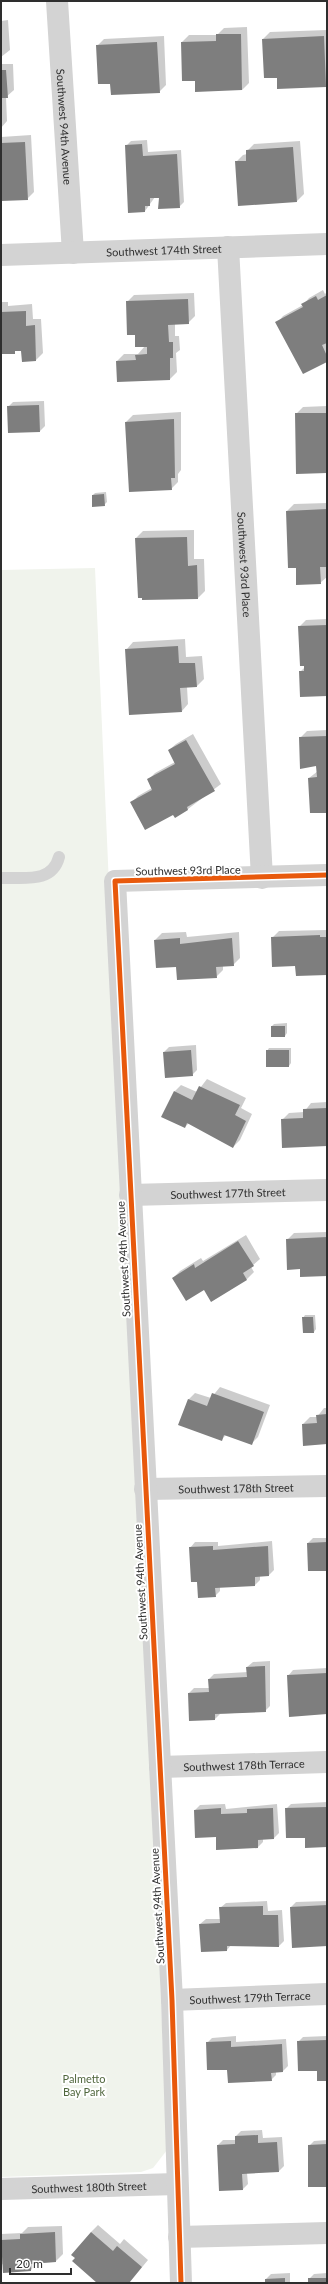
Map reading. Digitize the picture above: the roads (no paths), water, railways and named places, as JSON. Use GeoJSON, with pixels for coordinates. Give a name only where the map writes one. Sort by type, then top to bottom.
{"type":"FeatureCollection","features":[{"type":"Feature","properties":{"kind":"street","name":"Southwest 94th Avenue"},"geometry":{"type":"LineString","coordinates":[[57,1],[73,253]]}},
{"type":"Feature","properties":{"kind":"street","name":"Southwest 174th Street"},"geometry":{"type":"LineString","coordinates":[[1,255],[327,244]]}},
{"type":"Feature","properties":{"kind":"street","name":"Southwest 93rd Place"},"geometry":{"type":"LineString","coordinates":[[115,881],[262,878],[228,247]]}},
{"type":"Feature","properties":{"kind":"street"},"geometry":{"type":"LineString","coordinates":[[262,878],[327,875]]}},
{"type":"Feature","properties":{"kind":"street","name":"Southwest 94th Avenue"},"geometry":{"type":"LineString","coordinates":[[115,881],[144,1489],[172,2000],[181,2283]]}},
{"type":"Feature","properties":{"kind":"street","name":"Southwest 177th Street"},"geometry":{"type":"LineString","coordinates":[[130,1195],[327,1190]]}},
{"type":"Feature","properties":{"kind":"street","name":"Southwest 178th Street"},"geometry":{"type":"LineString","coordinates":[[144,1489],[327,1486]]}},
{"type":"Feature","properties":{"kind":"street","name":"Southwest 178th Terrace"},"geometry":{"type":"LineString","coordinates":[[160,1766],[327,1762]]}},
{"type":"Feature","properties":{"kind":"street","name":"Southwest 179th Terrace"},"geometry":{"type":"LineString","coordinates":[[172,2000],[327,1994]]}},
{"type":"Feature","properties":{"kind":"street","name":"Southwest 180th Street"},"geometry":{"type":"LineString","coordinates":[[1,2189],[177,2184]]}},
{"type":"Feature","properties":{"kind":"street"},"geometry":{"type":"LineString","coordinates":[[179,2237],[327,2233]]}},
{"type":"Feature","properties":{"kind":"lane"},"geometry":{"type":"LineString","coordinates":[[1,878],[41,877],[54,869],[59,857]]}},
{"type":"Feature","properties":{"kind":"park label","name":"Palmetto Bay Park"},"geometry":{"type":"Point","coordinates":[84,2084]}}]}
